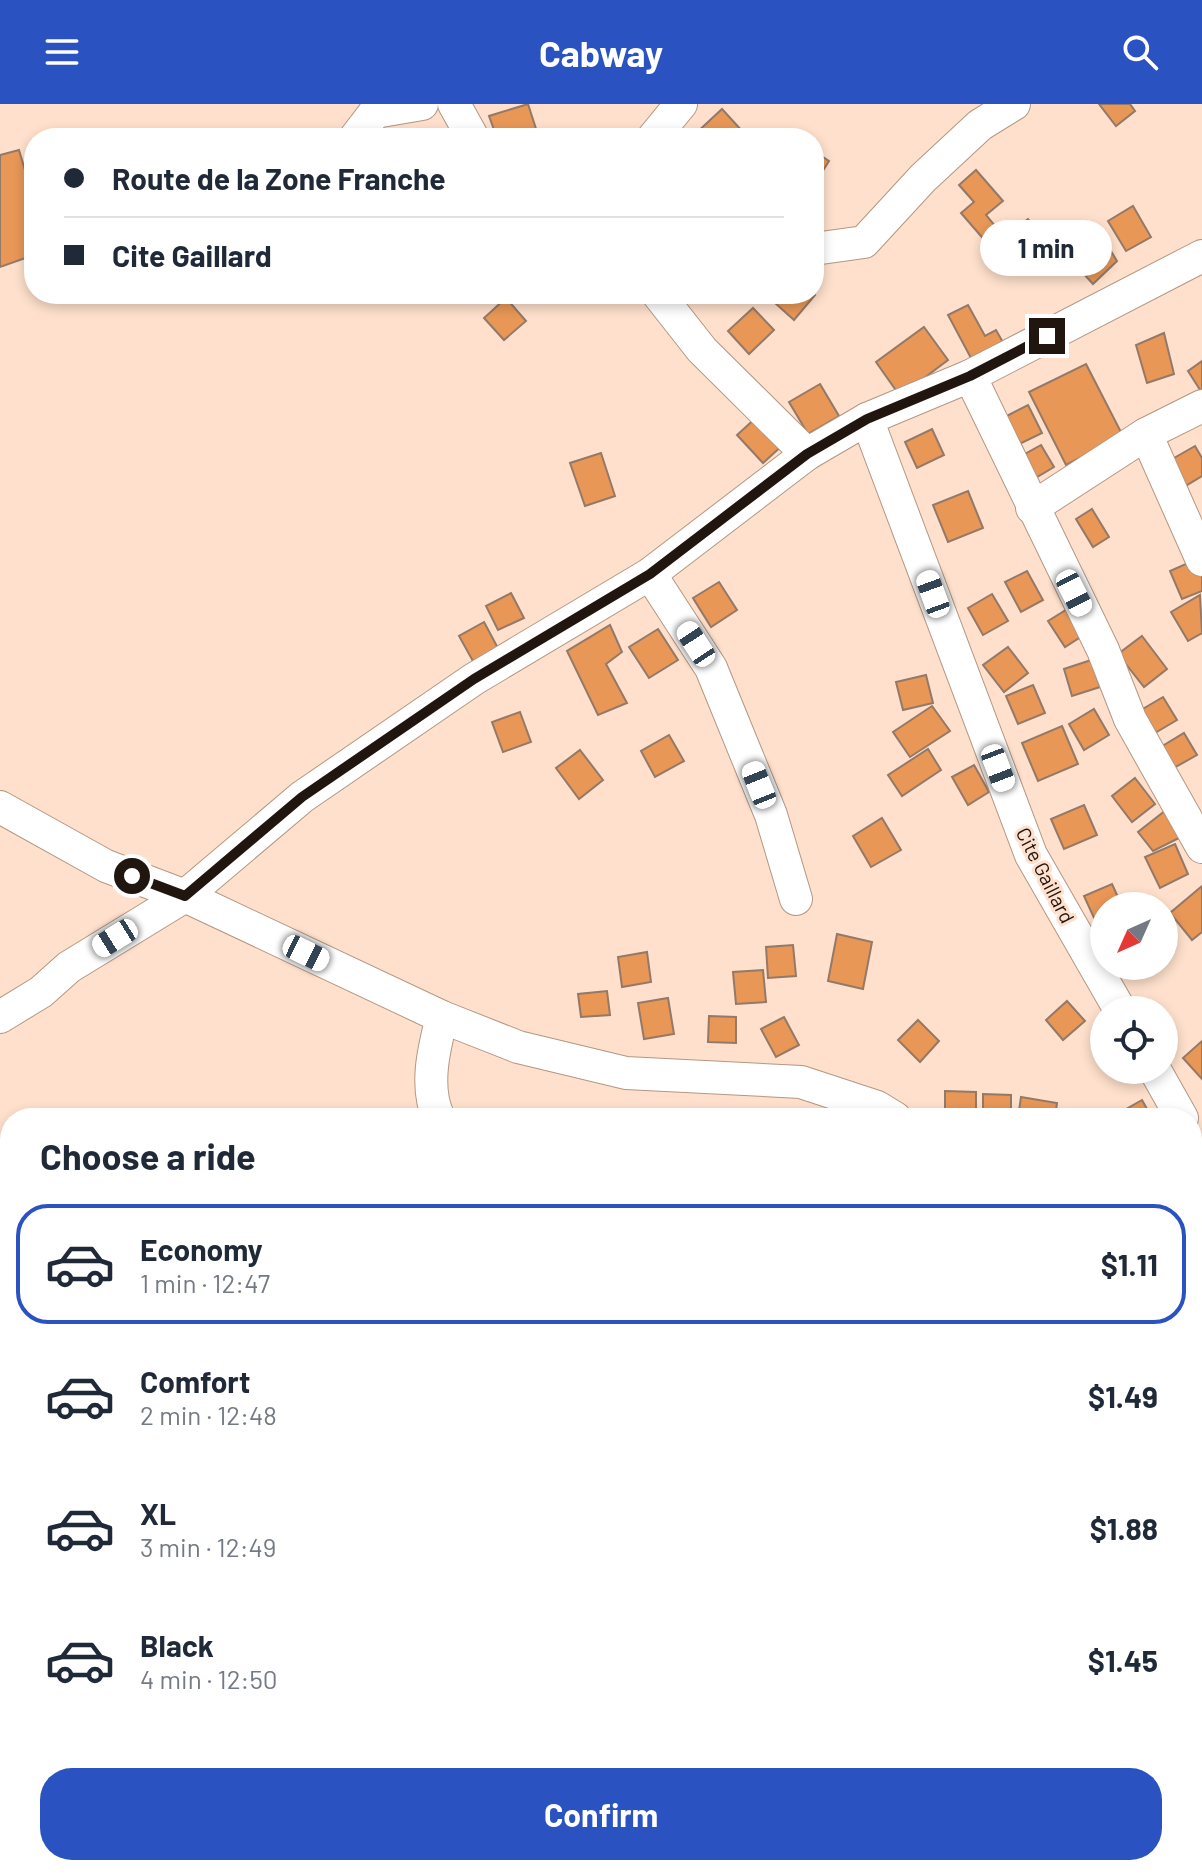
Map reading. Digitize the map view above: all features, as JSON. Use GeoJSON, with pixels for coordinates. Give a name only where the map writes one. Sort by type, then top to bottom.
{"type":"FeatureCollection","features":[{"type":"Feature","properties":{"kind":"street"},"geometry":{"type":"LineString","coordinates":[[361,128],[373,108],[422,104]]}},
{"type":"Feature","properties":{"kind":"street"},"geometry":{"type":"LineString","coordinates":[[454,104],[467,128]]}},
{"type":"Feature","properties":{"kind":"street"},"geometry":{"type":"LineString","coordinates":[[661,128],[681,104]]}},
{"type":"Feature","properties":{"kind":"street"},"geometry":{"type":"LineString","coordinates":[[824,248],[864,242],[976,114],[1014,104]]}},
{"type":"Feature","properties":{"kind":"street"},"geometry":{"type":"LineString","coordinates":[[0,1017],[41,992],[69,967],[185,896],[302,797],[474,679],[650,574],[807,454],[867,419],[970,376],[1202,256]]}},
{"type":"Feature","properties":{"kind":"street"},"geometry":{"type":"LineString","coordinates":[[666,304],[702,350],[807,454]]}},
{"type":"Feature","properties":{"kind":"street"},"geometry":{"type":"LineString","coordinates":[[970,376],[1103,650],[1130,719],[1202,847]]}},
{"type":"Feature","properties":{"kind":"street"},"geometry":{"type":"LineString","coordinates":[[1032,508],[1146,434],[1202,406]]}},
{"type":"Feature","properties":{"kind":"street","name":"Cite Gaillard"},"geometry":{"type":"LineString","coordinates":[[867,419],[1031,855],[1112,996]]}},
{"type":"Feature","properties":{"kind":"street"},"geometry":{"type":"LineString","coordinates":[[1146,434],[1195,521],[1202,560]]}},
{"type":"Feature","properties":{"kind":"street"},"geometry":{"type":"LineString","coordinates":[[650,574],[711,668],[771,815],[796,899]]}},
{"type":"Feature","properties":{"kind":"street"},"geometry":{"type":"LineString","coordinates":[[0,807],[106,866],[185,896],[442,1017],[518,1047],[626,1073],[801,1082],[879,1108]]}},
{"type":"Feature","properties":{"kind":"street"},"geometry":{"type":"LineString","coordinates":[[434,1108],[432,1056],[442,1017]]}},
{"type":"Feature","properties":{"kind":"street"},"geometry":{"type":"LineString","coordinates":[[1163,1084],[1176,1108]]}},
{"type":"Feature","properties":{"kind":"building"},"geometry":{"type":"Polygon","coordinates":[[[528,104],[536,128],[493,128],[489,116],[528,104]]]}},
{"type":"Feature","properties":{"kind":"building"},"geometry":{"type":"Polygon","coordinates":[[[1099,104],[1130,104],[1135,111],[1116,126],[1099,104]]]}},
{"type":"Feature","properties":{"kind":"building"},"geometry":{"type":"Polygon","coordinates":[[[722,109],[739,128],[702,128],[722,109]]]}},
{"type":"Feature","properties":{"kind":"building"},"geometry":{"type":"Polygon","coordinates":[[[19,150],[24,167],[24,259],[0,267],[0,155],[19,150]]]}},
{"type":"Feature","properties":{"kind":"building"},"geometry":{"type":"Polygon","coordinates":[[[976,170],[1003,201],[986,215],[1000,232],[987,243],[961,213],[974,202],[959,185],[976,170]]]}},
{"type":"Feature","properties":{"kind":"building"},"geometry":{"type":"Polygon","coordinates":[[[1133,206],[1151,237],[1126,251],[1108,221],[1133,206]]]}},
{"type":"Feature","properties":{"kind":"building"},"geometry":{"type":"Polygon","coordinates":[[[1028,219],[1049,247],[1015,270],[995,242],[1028,219]]]}},
{"type":"Feature","properties":{"kind":"building"},"geometry":{"type":"Polygon","coordinates":[[[1100,233],[1117,261],[1093,284],[1072,261],[1100,233]]]}},
{"type":"Feature","properties":{"kind":"building"},"geometry":{"type":"Polygon","coordinates":[[[499,304],[511,304],[526,321],[504,340],[484,318],[499,304]]]}},
{"type":"Feature","properties":{"kind":"building"},"geometry":{"type":"Polygon","coordinates":[[[776,304],[807,304],[794,320],[776,304]]]}},
{"type":"Feature","properties":{"kind":"building"},"geometry":{"type":"Polygon","coordinates":[[[968,305],[985,336],[996,330],[1004,344],[972,360],[948,315],[968,305]]]}},
{"type":"Feature","properties":{"kind":"building"},"geometry":{"type":"Polygon","coordinates":[[[753,308],[774,330],[749,354],[728,331],[753,308]]]}},
{"type":"Feature","properties":{"kind":"building"},"geometry":{"type":"Polygon","coordinates":[[[924,327],[948,360],[900,396],[876,362],[924,327]]]}},
{"type":"Feature","properties":{"kind":"building"},"geometry":{"type":"Polygon","coordinates":[[[1164,333],[1174,374],[1147,383],[1136,345],[1164,333]]]}},
{"type":"Feature","properties":{"kind":"building"},"geometry":{"type":"Polygon","coordinates":[[[1202,361],[1202,393],[1188,371],[1202,361]]]}},
{"type":"Feature","properties":{"kind":"building"},"geometry":{"type":"Polygon","coordinates":[[[1086,364],[1123,436],[1066,465],[1029,392],[1086,364]]]}},
{"type":"Feature","properties":{"kind":"building"},"geometry":{"type":"Polygon","coordinates":[[[820,384],[839,416],[808,434],[789,402],[820,384]]]}},
{"type":"Feature","properties":{"kind":"building"},"geometry":{"type":"Polygon","coordinates":[[[1028,405],[1042,433],[1013,447],[999,420],[1028,405]]]}},
{"type":"Feature","properties":{"kind":"building"},"geometry":{"type":"Polygon","coordinates":[[[759,415],[785,443],[763,463],[737,435],[759,415]]]}},
{"type":"Feature","properties":{"kind":"building"},"geometry":{"type":"Polygon","coordinates":[[[932,429],[944,455],[917,468],[905,442],[932,429]]]}},
{"type":"Feature","properties":{"kind":"building"},"geometry":{"type":"Polygon","coordinates":[[[1041,445],[1054,467],[1027,483],[1014,460],[1041,445]]]}},
{"type":"Feature","properties":{"kind":"building"},"geometry":{"type":"Polygon","coordinates":[[[1195,446],[1202,458],[1202,476],[1182,488],[1167,462],[1195,446]]]}},
{"type":"Feature","properties":{"kind":"building"},"geometry":{"type":"Polygon","coordinates":[[[601,453],[615,496],[585,506],[570,463],[601,453]]]}},
{"type":"Feature","properties":{"kind":"building"},"geometry":{"type":"Polygon","coordinates":[[[968,491],[983,528],[948,542],[933,505],[968,491]]]}},
{"type":"Feature","properties":{"kind":"building"},"geometry":{"type":"Polygon","coordinates":[[[1092,509],[1109,537],[1093,547],[1076,519],[1092,509]]]}},
{"type":"Feature","properties":{"kind":"building"},"geometry":{"type":"Polygon","coordinates":[[[1197,559],[1202,570],[1202,591],[1182,599],[1170,571],[1197,559]]]}},
{"type":"Feature","properties":{"kind":"building"},"geometry":{"type":"Polygon","coordinates":[[[1027,571],[1043,600],[1021,612],[1005,582],[1027,571]]]}},
{"type":"Feature","properties":{"kind":"building"},"geometry":{"type":"Polygon","coordinates":[[[719,582],[737,610],[711,627],[693,598],[719,582]]]}},
{"type":"Feature","properties":{"kind":"building"},"geometry":{"type":"Polygon","coordinates":[[[511,593],[524,618],[498,630],[486,606],[511,593]]]}},
{"type":"Feature","properties":{"kind":"building"},"geometry":{"type":"Polygon","coordinates":[[[992,594],[1008,621],[983,635],[968,608],[992,594]]]}},
{"type":"Feature","properties":{"kind":"building"},"geometry":{"type":"Polygon","coordinates":[[[1200,595],[1202,633],[1188,641],[1171,612],[1200,595]]]}},
{"type":"Feature","properties":{"kind":"building"},"geometry":{"type":"Polygon","coordinates":[[[1074,605],[1090,631],[1065,647],[1048,621],[1074,605]]]}},
{"type":"Feature","properties":{"kind":"building"},"geometry":{"type":"Polygon","coordinates":[[[484,622],[499,650],[474,663],[459,636],[484,622]]]}},
{"type":"Feature","properties":{"kind":"building"},"geometry":{"type":"Polygon","coordinates":[[[610,625],[622,652],[606,664],[627,703],[598,715],[567,651],[610,625]]]}},
{"type":"Feature","properties":{"kind":"building"},"geometry":{"type":"Polygon","coordinates":[[[658,629],[678,660],[649,678],[629,647],[658,629]]]}},
{"type":"Feature","properties":{"kind":"building"},"geometry":{"type":"Polygon","coordinates":[[[1142,636],[1167,669],[1144,687],[1118,654],[1142,636]]]}},
{"type":"Feature","properties":{"kind":"building"},"geometry":{"type":"Polygon","coordinates":[[[1008,647],[1028,673],[1004,692],[983,665],[1008,647]]]}},
{"type":"Feature","properties":{"kind":"building"},"geometry":{"type":"Polygon","coordinates":[[[1091,660],[1100,687],[1072,696],[1064,669],[1091,660]]]}},
{"type":"Feature","properties":{"kind":"building"},"geometry":{"type":"Polygon","coordinates":[[[926,675],[933,703],[903,710],[896,682],[926,675]]]}},
{"type":"Feature","properties":{"kind":"building"},"geometry":{"type":"Polygon","coordinates":[[[1033,685],[1045,713],[1018,724],[1006,696],[1033,685]]]}},
{"type":"Feature","properties":{"kind":"building"},"geometry":{"type":"Polygon","coordinates":[[[1163,697],[1177,720],[1155,733],[1141,710],[1163,697]]]}},
{"type":"Feature","properties":{"kind":"building"},"geometry":{"type":"Polygon","coordinates":[[[932,706],[950,731],[910,757],[893,732],[932,706]]]}},
{"type":"Feature","properties":{"kind":"building"},"geometry":{"type":"Polygon","coordinates":[[[1094,709],[1109,735],[1084,750],[1069,724],[1094,709]]]}},
{"type":"Feature","properties":{"kind":"building"},"geometry":{"type":"Polygon","coordinates":[[[520,712],[531,742],[503,752],[492,722],[520,712]]]}},
{"type":"Feature","properties":{"kind":"building"},"geometry":{"type":"Polygon","coordinates":[[[1062,726],[1078,764],[1038,781],[1022,743],[1062,726]]]}},
{"type":"Feature","properties":{"kind":"building"},"geometry":{"type":"Polygon","coordinates":[[[1184,733],[1197,755],[1172,769],[1159,748],[1184,733]]]}},
{"type":"Feature","properties":{"kind":"building"},"geometry":{"type":"Polygon","coordinates":[[[669,735],[684,761],[655,777],[641,751],[669,735]]]}},
{"type":"Feature","properties":{"kind":"building"},"geometry":{"type":"Polygon","coordinates":[[[928,749],[941,770],[902,796],[888,775],[928,749]]]}},
{"type":"Feature","properties":{"kind":"building"},"geometry":{"type":"Polygon","coordinates":[[[580,750],[603,780],[579,799],[556,768],[580,750]]]}},
{"type":"Feature","properties":{"kind":"building"},"geometry":{"type":"Polygon","coordinates":[[[974,765],[989,792],[968,805],[952,777],[974,765]]]}},
{"type":"Feature","properties":{"kind":"building"},"geometry":{"type":"Polygon","coordinates":[[[1135,778],[1155,804],[1132,822],[1112,796],[1135,778]]]}},
{"type":"Feature","properties":{"kind":"building"},"geometry":{"type":"Polygon","coordinates":[[[1084,805],[1097,835],[1064,849],[1051,819],[1084,805]]]}},
{"type":"Feature","properties":{"kind":"building"},"geometry":{"type":"Polygon","coordinates":[[[1166,810],[1181,837],[1153,851],[1138,832],[1166,810]]]}},
{"type":"Feature","properties":{"kind":"building"},"geometry":{"type":"Polygon","coordinates":[[[882,818],[901,850],[871,867],[853,836],[882,818]]]}},
{"type":"Feature","properties":{"kind":"building"},"geometry":{"type":"Polygon","coordinates":[[[1175,844],[1188,874],[1160,888],[1145,857],[1175,844]]]}},
{"type":"Feature","properties":{"kind":"building"},"geometry":{"type":"Polygon","coordinates":[[[1112,884],[1116,892],[1093,892],[1112,884]]]}},
{"type":"Feature","properties":{"kind":"building"},"geometry":{"type":"Polygon","coordinates":[[[1202,886],[1202,932],[1192,940],[1178,923],[1178,906],[1202,886]]]}},
{"type":"Feature","properties":{"kind":"building"},"geometry":{"type":"Polygon","coordinates":[[[1090,893],[1090,909],[1084,896],[1090,893]]]}},
{"type":"Feature","properties":{"kind":"building"},"geometry":{"type":"Polygon","coordinates":[[[837,934],[872,942],[863,989],[828,981],[837,934]]]}},
{"type":"Feature","properties":{"kind":"building"},"geometry":{"type":"Polygon","coordinates":[[[793,945],[796,976],[768,978],[766,947],[793,945]]]}},
{"type":"Feature","properties":{"kind":"building"},"geometry":{"type":"Polygon","coordinates":[[[647,952],[651,982],[622,987],[618,957],[647,952]]]}},
{"type":"Feature","properties":{"kind":"building"},"geometry":{"type":"Polygon","coordinates":[[[763,970],[766,1002],[736,1004],[733,972],[763,970]]]}},
{"type":"Feature","properties":{"kind":"building"},"geometry":{"type":"Polygon","coordinates":[[[607,991],[610,1015],[581,1017],[578,994],[607,991]]]}},
{"type":"Feature","properties":{"kind":"building"},"geometry":{"type":"Polygon","coordinates":[[[668,998],[674,1034],[644,1039],[638,1003],[668,998]]]}},
{"type":"Feature","properties":{"kind":"building"},"geometry":{"type":"Polygon","coordinates":[[[1067,1001],[1085,1021],[1063,1040],[1046,1020],[1067,1001]]]}},
{"type":"Feature","properties":{"kind":"building"},"geometry":{"type":"Polygon","coordinates":[[[709,1016],[736,1017],[736,1043],[708,1042],[709,1016]]]}},
{"type":"Feature","properties":{"kind":"building"},"geometry":{"type":"Polygon","coordinates":[[[784,1017],[799,1045],[776,1057],[761,1029],[784,1017]]]}},
{"type":"Feature","properties":{"kind":"building"},"geometry":{"type":"Polygon","coordinates":[[[918,1020],[939,1041],[920,1062],[898,1040],[918,1020]]]}},
{"type":"Feature","properties":{"kind":"building"},"geometry":{"type":"Polygon","coordinates":[[[1202,1041],[1202,1079],[1183,1058],[1202,1041]]]}},
{"type":"Feature","properties":{"kind":"building"},"geometry":{"type":"Polygon","coordinates":[[[945,1091],[976,1092],[976,1108],[945,1108],[945,1091]]]}},
{"type":"Feature","properties":{"kind":"building"},"geometry":{"type":"Polygon","coordinates":[[[983,1094],[1011,1095],[1011,1108],[983,1108],[983,1094]]]}},
{"type":"Feature","properties":{"kind":"building"},"geometry":{"type":"Polygon","coordinates":[[[1021,1097],[1057,1103],[1056,1108],[1019,1108],[1021,1097]]]}},
{"type":"Feature","properties":{"kind":"building"},"geometry":{"type":"Polygon","coordinates":[[[1142,1100],[1146,1108],[1128,1108],[1142,1100]]]}},
{"type":"Feature","properties":{"kind":"route"},"geometry":{"type":"LineString","coordinates":[[132,876],[185,896],[302,797],[474,679],[650,574],[807,454],[867,419],[970,376],[1047,336]]}}]}
